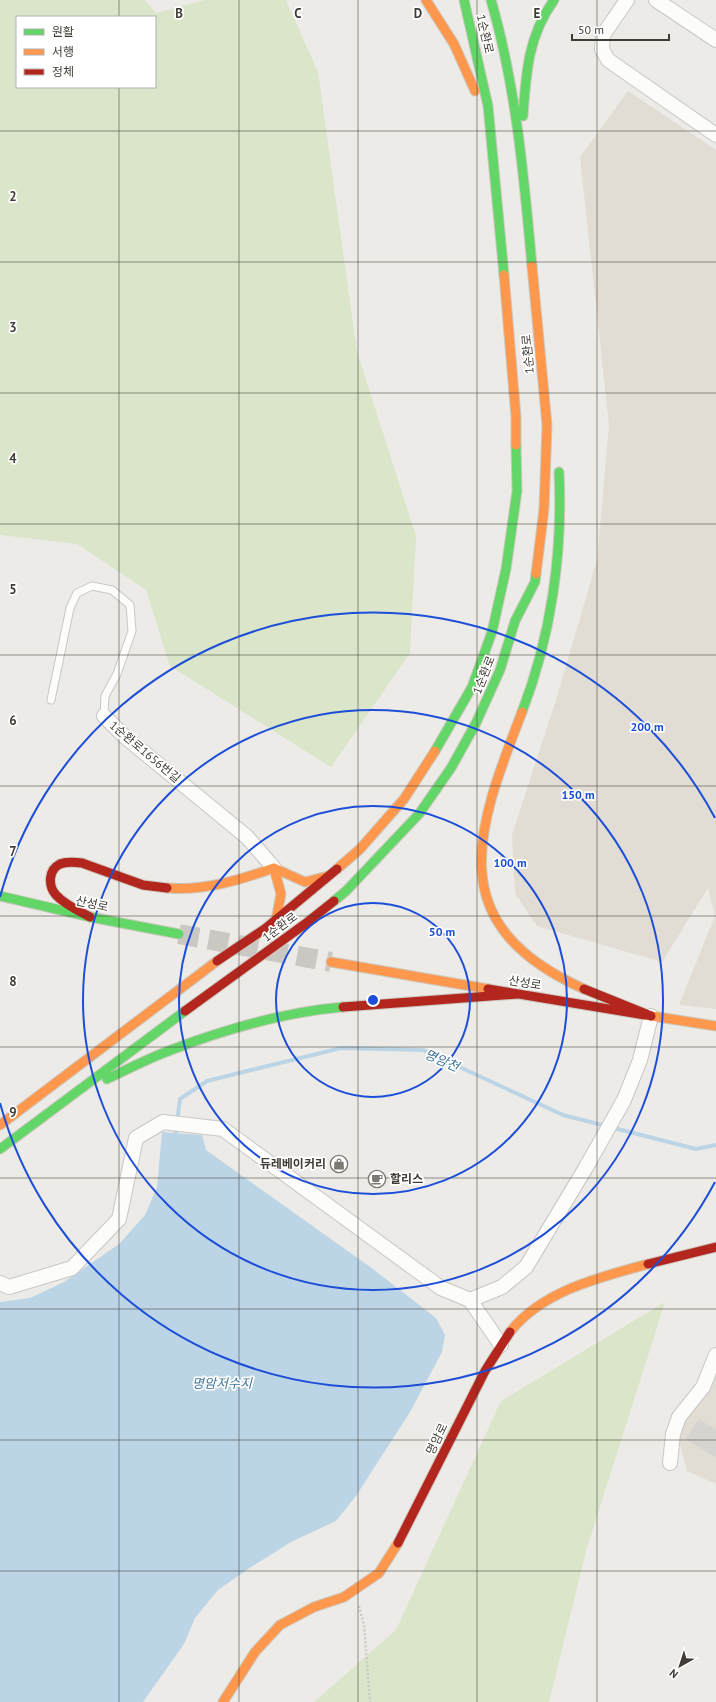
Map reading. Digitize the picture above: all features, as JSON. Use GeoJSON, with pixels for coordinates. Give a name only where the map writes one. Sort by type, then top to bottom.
{"type":"FeatureCollection","features":[{"type":"Feature","properties":{"kind":"street"},"geometry":{"type":"LineString","coordinates":[[426,0],[439,17],[453,41],[467,70],[490,128]]}},
{"type":"Feature","properties":{"kind":"street","name":"1순환로"},"geometry":{"type":"LineString","coordinates":[[0,1125],[195,976],[276,920],[332,875],[360,849],[404,798],[440,744],[472,687],[492,632],[506,569],[517,491],[516,417],[487,99],[464,0]]}},
{"type":"Feature","properties":{"kind":"street","name":"1순환로"},"geometry":{"type":"LineString","coordinates":[[0,1148],[340,896],[384,853],[419,814],[451,768],[476,723],[500,670],[515,621],[535,582],[544,508],[547,425],[513,96],[500,31],[491,0]]}},
{"type":"Feature","properties":{"kind":"street"},"geometry":{"type":"LineString","coordinates":[[520,156],[527,64],[532,39],[542,16],[554,0]]}},
{"type":"Feature","properties":{"kind":"street"},"geometry":{"type":"LineString","coordinates":[[627,0],[603,35],[602,49],[608,60],[716,135]]}},
{"type":"Feature","properties":{"kind":"street"},"geometry":{"type":"LineString","coordinates":[[656,0],[716,40]]}},
{"type":"Feature","properties":{"kind":"street"},"geometry":{"type":"LineString","coordinates":[[470,1300],[502,1287],[526,1267],[585,1169],[624,1100],[640,1060],[651,1016],[551,973],[529,957],[507,935],[490,907],[480,871],[480,836],[490,794],[529,695],[546,636],[558,541],[559,473],[547,425]]}},
{"type":"Feature","properties":{"kind":"street","name":"1순환로1656번길"},"geometry":{"type":"LineString","coordinates":[[104,716],[124,736],[247,837],[274,868]]}},
{"type":"Feature","properties":{"kind":"street"},"geometry":{"type":"LineString","coordinates":[[90,917],[56,896],[51,888],[50,879],[52,870],[61,863],[75,862],[91,865],[142,884],[172,889],[203,889],[230,884],[274,868],[305,882],[332,875]]}},
{"type":"Feature","properties":{"kind":"street"},"geometry":{"type":"LineString","coordinates":[[274,868],[282,887],[281,904],[276,920]]}},
{"type":"Feature","properties":{"kind":"street","name":"산성로"},"geometry":{"type":"LineString","coordinates":[[0,896],[90,917],[179,934]]}},
{"type":"Feature","properties":{"kind":"street","name":"산성로"},"geometry":{"type":"LineString","coordinates":[[331,962],[716,1026]]}},
{"type":"Feature","properties":{"kind":"street"},"geometry":{"type":"LineString","coordinates":[[37,1120],[128,1068],[170,1050],[259,1021],[320,1009],[518,994]]}},
{"type":"Feature","properties":{"kind":"street"},"geometry":{"type":"LineString","coordinates":[[0,1283],[9,1287],[72,1268],[119,1219],[136,1138],[163,1122],[223,1129],[441,1288],[470,1300],[501,1345]]}},
{"type":"Feature","properties":{"kind":"street","name":"명암로"},"geometry":{"type":"LineString","coordinates":[[222,1702],[255,1652],[280,1624],[314,1607],[344,1597],[379,1573],[403,1536],[485,1371],[501,1345],[520,1319],[551,1297],[603,1278],[716,1247]]}},
{"type":"Feature","properties":{"kind":"street"},"geometry":{"type":"LineString","coordinates":[[670,1463],[673,1434],[679,1417],[703,1387],[716,1355]]}},
{"type":"Feature","properties":{"kind":"lane","name":"1순환로1656번길"},"geometry":{"type":"LineString","coordinates":[[51,700],[70,608],[77,592],[92,586],[112,590],[130,605],[132,631],[117,674],[105,696],[104,716]]}},
{"type":"Feature","properties":{"kind":"path"},"geometry":{"type":"LineString","coordinates":[[355,1590],[364,1625],[370,1702]]}},
{"type":"Feature","properties":{"kind":"shaded area"},"geometry":{"type":"Polygon","coordinates":[[[628,91],[716,150],[716,1009],[679,1005],[715,916],[708,888],[662,962],[537,926],[515,893],[512,835],[556,700],[597,560],[609,426],[580,157],[628,91]]]}},
{"type":"Feature","properties":{"kind":"shaded area"},"geometry":{"type":"Polygon","coordinates":[[[716,1365],[716,1484],[687,1471],[679,1440],[683,1423],[716,1365]]]}},
{"type":"Feature","properties":{"kind":"green space"},"geometry":{"type":"Polygon","coordinates":[[[0,0],[145,0],[156,13],[205,0],[286,0],[318,72],[357,352],[416,536],[410,653],[331,767],[170,666],[146,590],[77,544],[0,535],[0,0]]]}},
{"type":"Feature","properties":{"kind":"green space"},"geometry":{"type":"Polygon","coordinates":[[[665,1302],[586,1551],[549,1702],[314,1702],[396,1630],[501,1401],[665,1302]]]}},
{"type":"Feature","properties":{"kind":"water","name":"명암저수지"},"geometry":{"type":"Polygon","coordinates":[[[162,1132],[202,1135],[206,1150],[373,1269],[436,1318],[445,1335],[442,1352],[410,1412],[356,1496],[336,1521],[291,1542],[218,1590],[195,1618],[184,1644],[143,1702],[0,1702],[0,1302],[30,1298],[64,1282],[119,1244],[145,1215],[157,1187],[162,1132]]]}},
{"type":"Feature","properties":{"kind":"building"},"geometry":{"type":"Polygon","coordinates":[[[699,1419],[716,1430],[716,1458],[686,1439],[699,1419]]]}},
{"type":"Feature","properties":{"kind":"waterway","name":"명암천"},"geometry":{"type":"LineString","coordinates":[[175,1137],[180,1099],[207,1081],[341,1048],[423,1050],[563,1115],[696,1149],[716,1145]]}},
{"type":"Feature","properties":{"kind":"tunnel"},"geometry":{"type":"LineString","coordinates":[[179,934],[331,962]]}},
{"type":"Feature","properties":{"kind":"traffic: fast"},"geometry":{"type":"LineString","coordinates":[[464,0],[488,106],[504,275]]}},
{"type":"Feature","properties":{"kind":"traffic: fast"},"geometry":{"type":"LineString","coordinates":[[491,0],[500,32],[513,98],[526,199],[532,266]]}},
{"type":"Feature","properties":{"kind":"traffic: fast"},"geometry":{"type":"LineString","coordinates":[[523,116],[525,85],[530,55],[539,27],[554,0]]}},
{"type":"Feature","properties":{"kind":"traffic: fast"},"geometry":{"type":"LineString","coordinates":[[435,751],[472,687],[492,632],[506,569],[517,491],[516,445]]}},
{"type":"Feature","properties":{"kind":"traffic: fast"},"geometry":{"type":"LineString","coordinates":[[522,712],[541,654],[553,594],[559,533],[559,472]]}},
{"type":"Feature","properties":{"kind":"traffic: fast"},"geometry":{"type":"LineString","coordinates":[[334,901],[346,891],[419,814],[451,768],[476,723],[500,670],[515,621],[535,582],[536,574]]}},
{"type":"Feature","properties":{"kind":"traffic: fast"},"geometry":{"type":"LineString","coordinates":[[0,896],[90,917],[179,934]]}},
{"type":"Feature","properties":{"kind":"traffic: fast"},"geometry":{"type":"LineString","coordinates":[[107,1079],[163,1053],[234,1028],[277,1017],[321,1009],[343,1007]]}},
{"type":"Feature","properties":{"kind":"traffic: fast"},"geometry":{"type":"LineString","coordinates":[[0,1149],[185,1011]]}},
{"type":"Feature","properties":{"kind":"traffic: slow"},"geometry":{"type":"LineString","coordinates":[[426,0],[454,44],[475,91]]}},
{"type":"Feature","properties":{"kind":"traffic: slow"},"geometry":{"type":"LineString","coordinates":[[532,266],[547,425],[544,509],[536,574]]}},
{"type":"Feature","properties":{"kind":"traffic: slow"},"geometry":{"type":"LineString","coordinates":[[504,275],[516,417],[516,445]]}},
{"type":"Feature","properties":{"kind":"traffic: slow"},"geometry":{"type":"LineString","coordinates":[[522,712],[492,796],[483,835],[482,871],[489,904],[507,935],[538,963],[584,989]]}},
{"type":"Feature","properties":{"kind":"traffic: slow"},"geometry":{"type":"LineString","coordinates":[[337,869],[360,849],[404,799],[435,751]]}},
{"type":"Feature","properties":{"kind":"traffic: slow"},"geometry":{"type":"LineString","coordinates":[[274,868],[281,894],[276,920]]}},
{"type":"Feature","properties":{"kind":"traffic: slow"},"geometry":{"type":"LineString","coordinates":[[167,888],[195,888],[222,884],[274,868],[305,882],[328,876]]}},
{"type":"Feature","properties":{"kind":"traffic: slow"},"geometry":{"type":"LineString","coordinates":[[0,1125],[217,961]]}},
{"type":"Feature","properties":{"kind":"traffic: slow"},"geometry":{"type":"LineString","coordinates":[[331,962],[488,989]]}},
{"type":"Feature","properties":{"kind":"traffic: slow"},"geometry":{"type":"LineString","coordinates":[[645,1015],[716,1026]]}},
{"type":"Feature","properties":{"kind":"traffic: slow"},"geometry":{"type":"LineString","coordinates":[[510,1332],[523,1318],[538,1306],[555,1296],[592,1280],[648,1264]]}},
{"type":"Feature","properties":{"kind":"traffic: slow"},"geometry":{"type":"LineString","coordinates":[[223,1702],[255,1652],[280,1625],[314,1607],[344,1597],[379,1573],[398,1543]]}},
{"type":"Feature","properties":{"kind":"traffic: jam"},"geometry":{"type":"LineString","coordinates":[[90,917],[72,908],[53,891],[50,878],[51,874],[60,864],[68,862],[82,863],[143,885],[167,888]]}},
{"type":"Feature","properties":{"kind":"traffic: jam"},"geometry":{"type":"LineString","coordinates":[[217,961],[266,928],[337,869]]}},
{"type":"Feature","properties":{"kind":"traffic: jam"},"geometry":{"type":"LineString","coordinates":[[185,1011],[305,924],[334,901]]}},
{"type":"Feature","properties":{"kind":"traffic: jam"},"geometry":{"type":"LineString","coordinates":[[488,989],[645,1015]]}},
{"type":"Feature","properties":{"kind":"traffic: jam"},"geometry":{"type":"LineString","coordinates":[[584,989],[651,1016]]}},
{"type":"Feature","properties":{"kind":"traffic: jam"},"geometry":{"type":"LineString","coordinates":[[343,1007],[518,994]]}},
{"type":"Feature","properties":{"kind":"traffic: jam"},"geometry":{"type":"LineString","coordinates":[[648,1264],[716,1247]]}},
{"type":"Feature","properties":{"kind":"traffic: jam"},"geometry":{"type":"LineString","coordinates":[[398,1543],[485,1371],[510,1332]]}},
{"type":"Feature","properties":{"kind":"place","name":"듀레베이커리"},"geometry":{"type":"Point","coordinates":[339,1164]}},
{"type":"Feature","properties":{"kind":"place","name":"할리스"},"geometry":{"type":"Point","coordinates":[377,1179]}}]}
